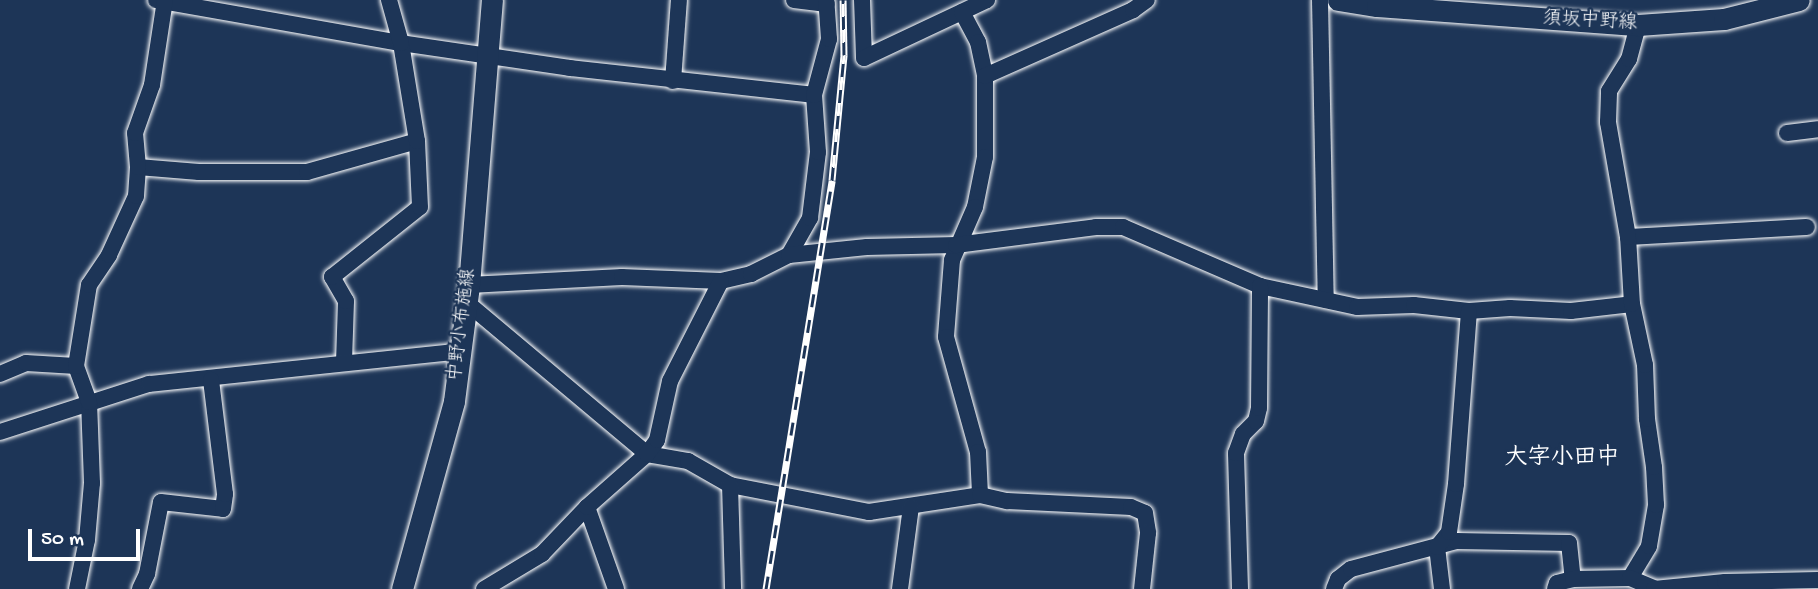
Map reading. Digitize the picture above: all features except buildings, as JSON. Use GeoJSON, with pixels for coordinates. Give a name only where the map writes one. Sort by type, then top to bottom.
{"type":"FeatureCollection","features":[{"type":"Feature","properties":{"kind":"main road","name":"中野小布施線"},"geometry":{"type":"LineString","coordinates":[[402,589],[454,401],[468,294],[492,0]]}},
{"type":"Feature","properties":{"kind":"main road","name":"須坂中野線"},"geometry":{"type":"LineString","coordinates":[[1338,0],[1417,9],[1638,25],[1724,19],[1766,4],[1799,0]]}},
{"type":"Feature","properties":{"kind":"street"},"geometry":{"type":"LineString","coordinates":[[344,362],[346,301],[332,277],[421,208],[417,141],[401,43],[389,0]]}},
{"type":"Feature","properties":{"kind":"street"},"geometry":{"type":"LineString","coordinates":[[673,81],[679,0]]}},
{"type":"Feature","properties":{"kind":"street"},"geometry":{"type":"LineString","coordinates":[[789,255],[810,218],[818,152],[814,95],[829,39],[827,2],[794,0]]}},
{"type":"Feature","properties":{"kind":"street"},"geometry":{"type":"LineString","coordinates":[[862,0],[864,58],[987,0]]}},
{"type":"Feature","properties":{"kind":"street"},"geometry":{"type":"LineString","coordinates":[[985,76],[1133,10],[1147,0]]}},
{"type":"Feature","properties":{"kind":"street"},"geometry":{"type":"LineString","coordinates":[[1320,0],[1326,300]]}},
{"type":"Feature","properties":{"kind":"street"},"geometry":{"type":"LineString","coordinates":[[77,589],[87,540],[92,482],[89,402],[76,366],[89,285],[108,255],[136,196],[138,167],[135,133],[152,85],[162,1],[401,43],[673,81],[814,95]]}},
{"type":"Feature","properties":{"kind":"street"},"geometry":{"type":"LineString","coordinates":[[962,12],[978,42],[985,76],[985,157],[975,207],[956,245],[952,260],[946,337],[978,452],[980,495]]}},
{"type":"Feature","properties":{"kind":"street"},"geometry":{"type":"LineString","coordinates":[[1630,578],[1649,546],[1656,505],[1645,365],[1632,304],[1628,237],[1608,122],[1609,91],[1629,59],[1638,25]]}},
{"type":"Feature","properties":{"kind":"street"},"geometry":{"type":"LineString","coordinates":[[1787,133],[1818,129]]}},
{"type":"Feature","properties":{"kind":"street"},"geometry":{"type":"LineString","coordinates":[[138,167],[199,172],[307,173],[417,141]]}},
{"type":"Feature","properties":{"kind":"street"},"geometry":{"type":"LineString","coordinates":[[468,294],[622,277],[721,281],[751,274],[789,255],[867,247],[956,245],[1096,227],[1122,227],[1260,286],[1357,306],[1414,305],[1469,311],[1510,308],[1571,311],[1632,304]]}},
{"type":"Feature","properties":{"kind":"street"},"geometry":{"type":"LineString","coordinates":[[1628,237],[1807,228]]}},
{"type":"Feature","properties":{"kind":"street"},"geometry":{"type":"LineString","coordinates":[[484,589],[501,584],[542,554],[587,507],[647,454],[657,440],[670,381],[721,281]]}},
{"type":"Feature","properties":{"kind":"street"},"geometry":{"type":"LineString","coordinates":[[1240,589],[1237,453],[1243,433],[1256,421],[1259,408],[1260,286]]}},
{"type":"Feature","properties":{"kind":"street"},"geometry":{"type":"LineString","coordinates":[[468,294],[647,454],[688,461],[730,485],[869,512],[911,507],[940,499],[980,495],[1007,502],[1131,507],[1145,513],[1148,554],[1142,589]]}},
{"type":"Feature","properties":{"kind":"street"},"geometry":{"type":"LineString","coordinates":[[1442,589],[1437,547],[1449,532],[1457,484],[1469,311]]}},
{"type":"Feature","properties":{"kind":"street"},"geometry":{"type":"LineString","coordinates":[[0,432],[149,384],[211,380],[344,362],[461,351]]}},
{"type":"Feature","properties":{"kind":"street"},"geometry":{"type":"LineString","coordinates":[[0,374],[26,363],[76,366]]}},
{"type":"Feature","properties":{"kind":"street"},"geometry":{"type":"LineString","coordinates":[[140,589],[147,574],[162,502],[223,509],[225,494],[211,380]]}},
{"type":"Feature","properties":{"kind":"street"},"geometry":{"type":"LineString","coordinates":[[730,485],[733,589]]}},
{"type":"Feature","properties":{"kind":"street"},"geometry":{"type":"LineString","coordinates":[[587,507],[615,589]]}},
{"type":"Feature","properties":{"kind":"street"},"geometry":{"type":"LineString","coordinates":[[900,589],[911,507]]}},
{"type":"Feature","properties":{"kind":"street"},"geometry":{"type":"LineString","coordinates":[[1334,589],[1338,579],[1351,569],[1456,541],[1569,543],[1573,579]]}},
{"type":"Feature","properties":{"kind":"street"},"geometry":{"type":"LineString","coordinates":[[1555,589],[1557,583],[1573,579],[1630,578],[1654,588],[1725,582],[1818,580]]}},
{"type":"Feature","properties":{"kind":"railway"},"geometry":{"type":"LineString","coordinates":[[766,589],[832,180],[844,55],[843,0]]}},
{"type":"Feature","properties":{"kind":"district","name":"大字小田中"},"geometry":{"type":"Point","coordinates":[1562,459]}}]}
